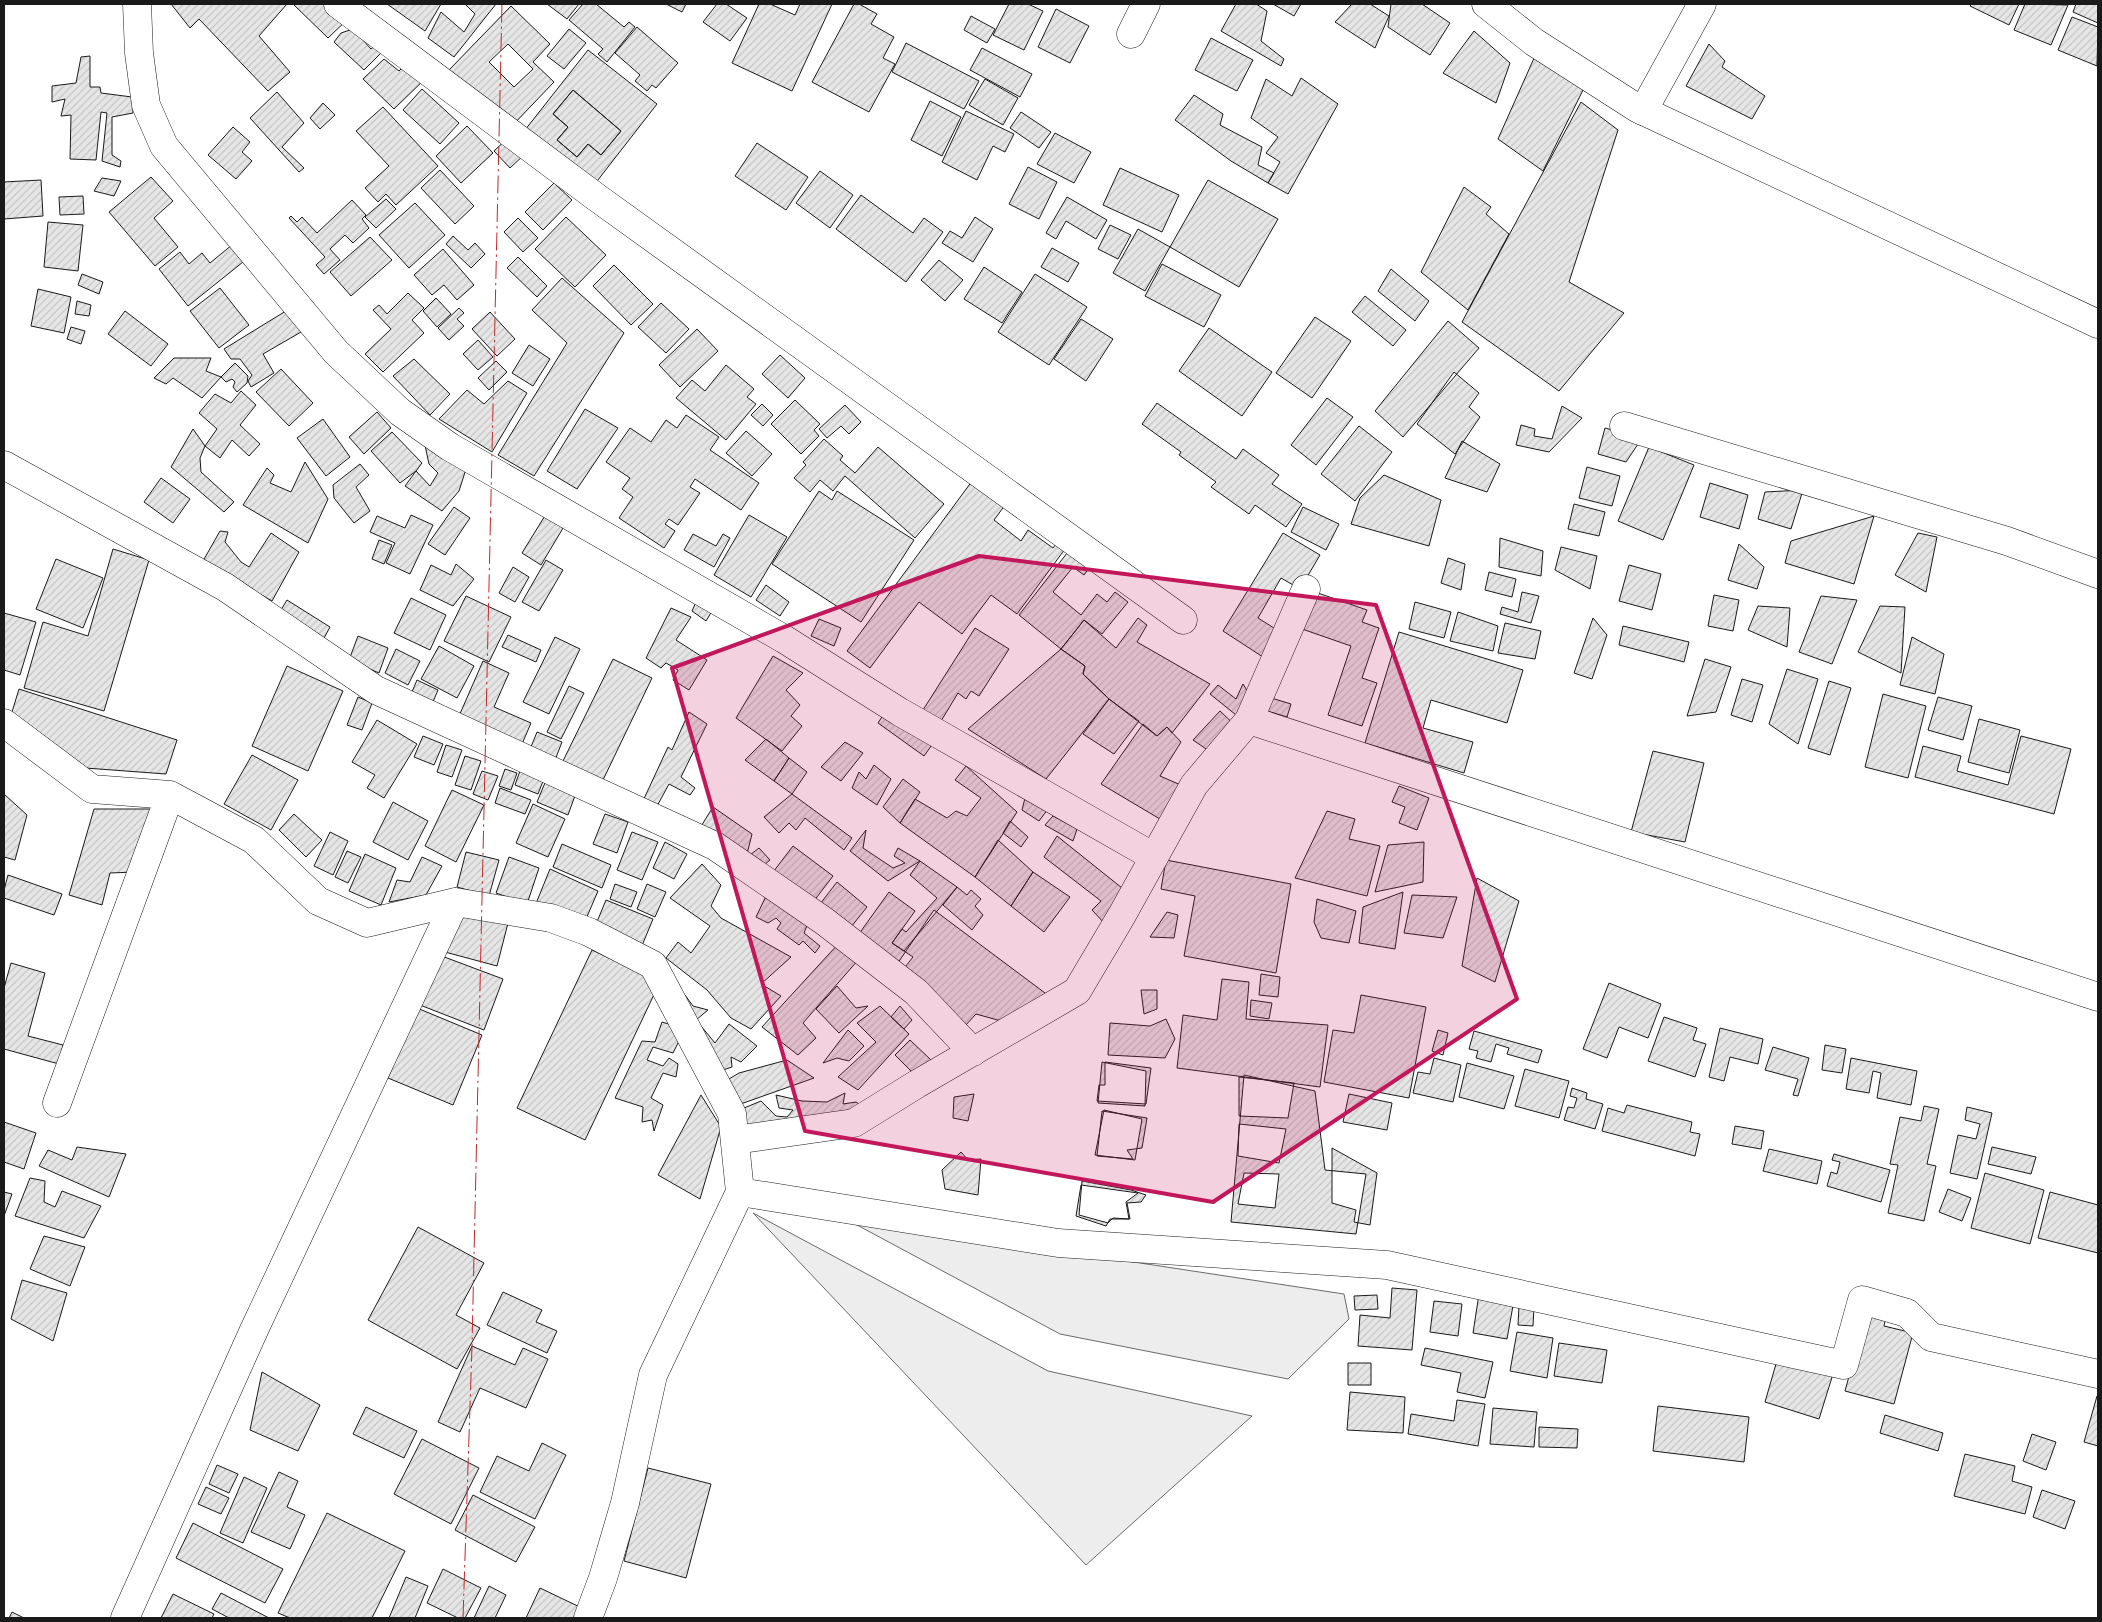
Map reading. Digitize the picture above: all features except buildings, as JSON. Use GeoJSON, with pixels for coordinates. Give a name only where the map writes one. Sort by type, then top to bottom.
{"type":"FeatureCollection","features":[{"type":"Feature","properties":{"kind":"street"},"geometry":{"type":"LineString","coordinates":[[136,4],[139,53],[146,106],[164,146],[336,352],[400,412],[450,447],[784,639],[900,712],[1154,857]]}},
{"type":"Feature","properties":{"kind":"street"},"geometry":{"type":"LineString","coordinates":[[338,4],[596,197],[1183,620]]}},
{"type":"Feature","properties":{"kind":"street"},"geometry":{"type":"LineString","coordinates":[[1131,34],[1146,4]]}},
{"type":"Feature","properties":{"kind":"street"},"geometry":{"type":"LineString","coordinates":[[1486,4],[1534,42],[1643,110],[2098,324]]}},
{"type":"Feature","properties":{"kind":"street"},"geometry":{"type":"LineString","coordinates":[[1643,110],[1702,4]]}},
{"type":"Feature","properties":{"kind":"street"},"geometry":{"type":"LineString","coordinates":[[1624,426],[2007,541],[2098,574]]}},
{"type":"Feature","properties":{"kind":"street"},"geometry":{"type":"LineString","coordinates":[[4,465],[225,587],[376,690],[715,846],[824,921],[916,992],[972,1052]]}},
{"type":"Feature","properties":{"kind":"street"},"geometry":{"type":"LineString","coordinates":[[735,1140],[854,1123],[1077,991],[1194,785],[1249,720],[1306,589]]}},
{"type":"Feature","properties":{"kind":"street"},"geometry":{"type":"LineString","coordinates":[[1249,720],[2098,997]]}},
{"type":"Feature","properties":{"kind":"street"},"geometry":{"type":"LineString","coordinates":[[4,723],[92,789],[170,795],[254,840],[318,901],[367,923],[455,902],[551,918],[589,932],[652,965],[732,1114],[740,1192],[653,1375],[625,1503],[603,1578],[588,1618]]}},
{"type":"Feature","properties":{"kind":"street"},"geometry":{"type":"LineString","coordinates":[[57,1103],[170,795]]}},
{"type":"Feature","properties":{"kind":"street"},"geometry":{"type":"LineString","coordinates":[[125,1618],[254,1330],[455,902]]}},
{"type":"Feature","properties":{"kind":"street"},"geometry":{"type":"LineString","coordinates":[[740,1192],[1058,1243],[1387,1265],[1844,1365],[1862,1300],[1907,1313],[1931,1337],[2098,1374]]}},
{"type":"Feature","properties":{"kind":"highlighted area"},"geometry":{"type":"Polygon","coordinates":[[[979,556],[1376,605],[1517,999],[1213,1202],[805,1131],[672,668],[979,556]]]}},
{"type":"Feature","properties":{"kind":"shaded area"},"geometry":{"type":"Polygon","coordinates":[[[753,1213],[1048,1371],[1252,1416],[1086,1565],[753,1213]]]}},
{"type":"Feature","properties":{"kind":"shaded area"},"geometry":{"type":"Polygon","coordinates":[[[844,1218],[1344,1294],[1349,1319],[1288,1379],[1060,1334],[844,1218]]]}},
{"type":"Feature","properties":{"kind":"power"},"geometry":{"type":"LineString","coordinates":[[463,1618],[472,1346],[502,4]]}}]}
